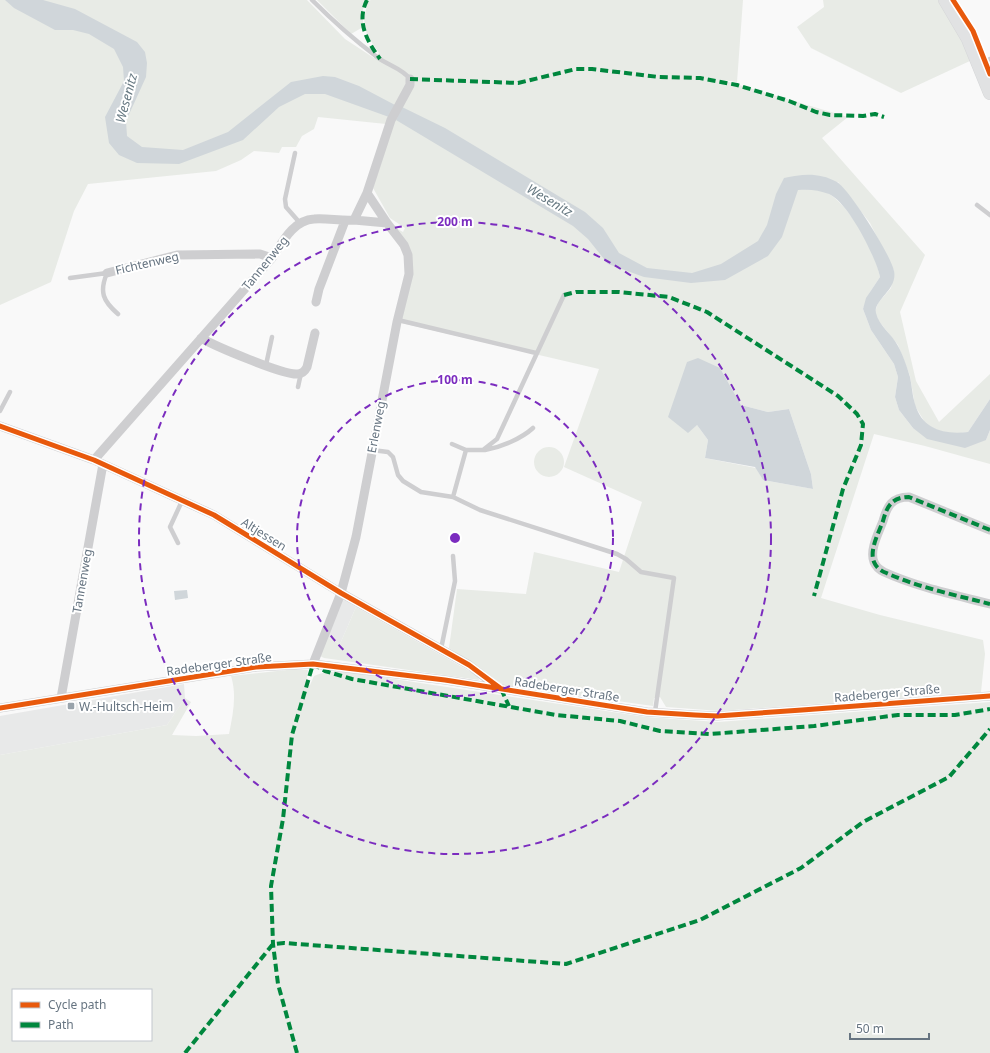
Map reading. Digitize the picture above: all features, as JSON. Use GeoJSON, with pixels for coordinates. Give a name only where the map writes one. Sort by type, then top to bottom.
{"type":"FeatureCollection","features":[{"type":"Feature","properties":{"kind":"main road"},"geometry":{"type":"LineString","coordinates":[[945,0],[984,62],[990,93]]}},
{"type":"Feature","properties":{"kind":"street"},"geometry":{"type":"LineString","coordinates":[[316,302],[319,289],[350,221],[367,193],[391,120],[410,84],[410,79]]}},
{"type":"Feature","properties":{"kind":"street","name":"Erlenweg"},"geometry":{"type":"LineString","coordinates":[[313,664],[341,593],[356,537],[398,320],[409,274],[410,264],[404,245],[387,224],[367,193]]}},
{"type":"Feature","properties":{"kind":"street"},"geometry":{"type":"LineString","coordinates":[[300,223],[312,219],[387,224]]}},
{"type":"Feature","properties":{"kind":"street","name":"Tannenweg"},"geometry":{"type":"LineString","coordinates":[[94,460],[272,258],[290,230],[300,223]]}},
{"type":"Feature","properties":{"kind":"street","name":"Fichtenweg"},"geometry":{"type":"LineString","coordinates":[[108,273],[177,255],[260,254],[272,258]]}},
{"type":"Feature","properties":{"kind":"street"},"geometry":{"type":"LineString","coordinates":[[201,338],[290,374],[301,373],[307,367],[315,333]]}},
{"type":"Feature","properties":{"kind":"street","name":"Altjessen"},"geometry":{"type":"LineString","coordinates":[[0,426],[94,460],[182,500],[227,523],[341,593],[469,665],[501,689]]}},
{"type":"Feature","properties":{"kind":"street","name":"Tannenweg"},"geometry":{"type":"LineString","coordinates":[[61,698],[103,464]]}},
{"type":"Feature","properties":{"kind":"street"},"geometry":{"type":"LineString","coordinates":[[990,530],[909,497],[902,497],[895,499],[886,508],[872,553],[876,565],[884,572],[934,589],[990,604]]}},
{"type":"Feature","properties":{"kind":"street","name":"Radeberger Straße"},"geometry":{"type":"LineString","coordinates":[[0,708],[256,667],[313,664],[445,680],[656,712],[717,716],[990,696]]}},
{"type":"Feature","properties":{"kind":"lane"},"geometry":{"type":"LineString","coordinates":[[312,0],[348,36],[380,59],[407,74],[410,79]]}},
{"type":"Feature","properties":{"kind":"lane"},"geometry":{"type":"LineString","coordinates":[[295,153],[285,199],[288,210],[300,223]]}},
{"type":"Feature","properties":{"kind":"lane"},"geometry":{"type":"LineString","coordinates":[[977,205],[990,216]]}},
{"type":"Feature","properties":{"kind":"lane"},"geometry":{"type":"LineString","coordinates":[[108,273],[104,280],[103,291],[106,303],[118,314]]}},
{"type":"Feature","properties":{"kind":"lane","name":"Fichtenweg"},"geometry":{"type":"LineString","coordinates":[[70,278],[108,273]]}},
{"type":"Feature","properties":{"kind":"lane"},"geometry":{"type":"LineString","coordinates":[[483,450],[497,439],[564,295]]}},
{"type":"Feature","properties":{"kind":"lane"},"geometry":{"type":"LineString","coordinates":[[398,320],[536,353]]}},
{"type":"Feature","properties":{"kind":"lane"},"geometry":{"type":"LineString","coordinates":[[266,365],[272,337]]}},
{"type":"Feature","properties":{"kind":"lane"},"geometry":{"type":"LineString","coordinates":[[298,387],[301,373]]}},
{"type":"Feature","properties":{"kind":"lane"},"geometry":{"type":"LineString","coordinates":[[0,411],[10,392]]}},
{"type":"Feature","properties":{"kind":"lane"},"geometry":{"type":"LineString","coordinates":[[452,444],[466,450],[496,448],[528,433],[533,428]]}},
{"type":"Feature","properties":{"kind":"lane"},"geometry":{"type":"LineString","coordinates":[[372,450],[388,452],[393,456],[398,475],[410,486],[421,492],[453,497],[480,510],[617,554],[626,559],[641,572],[674,578],[656,712]]}},
{"type":"Feature","properties":{"kind":"lane"},"geometry":{"type":"LineString","coordinates":[[453,497],[466,450]]}},
{"type":"Feature","properties":{"kind":"lane"},"geometry":{"type":"LineString","coordinates":[[178,542],[170,527],[182,500]]}},
{"type":"Feature","properties":{"kind":"lane"},"geometry":{"type":"LineString","coordinates":[[441,649],[456,581],[453,556]]}},
{"type":"Feature","properties":{"kind":"shaded area"},"geometry":{"type":"Polygon","coordinates":[[[0,0],[307,0],[345,39],[374,58],[379,53],[367,35],[364,18],[368,1],[371,0],[743,0],[737,82],[722,80],[848,117],[822,138],[925,255],[900,312],[916,381],[939,422],[990,374],[990,399],[968,432],[954,434],[939,431],[926,424],[915,406],[910,376],[898,345],[878,320],[875,312],[878,303],[891,288],[894,271],[870,223],[838,182],[798,189],[820,190],[831,195],[855,221],[868,244],[880,277],[870,292],[863,309],[871,330],[894,364],[898,377],[895,397],[899,410],[913,428],[986,440],[990,430],[990,464],[874,434],[821,598],[880,615],[983,640],[985,654],[981,692],[720,711],[666,707],[660,697],[654,698],[653,706],[503,685],[449,648],[457,589],[526,594],[534,552],[619,572],[642,502],[564,467],[599,369],[397,322],[409,264],[387,223],[403,232],[405,228],[390,218],[373,188],[393,125],[318,117],[314,129],[302,136],[296,147],[282,147],[279,153],[254,151],[241,160],[216,171],[88,184],[74,211],[51,282],[0,305],[0,0]],[[720,368],[697,425],[708,440],[705,458],[756,468],[763,480],[813,489],[811,474],[789,409],[768,412],[741,405],[720,368]]]}},
{"type":"Feature","properties":{"kind":"shaded area"},"geometry":{"type":"Polygon","coordinates":[[[317,0],[367,0],[363,9],[363,27],[351,34],[317,0]]]}},
{"type":"Feature","properties":{"kind":"shaded area"},"geometry":{"type":"Polygon","coordinates":[[[823,0],[938,0],[950,16],[972,60],[901,93],[811,48],[797,27],[824,7],[823,0]]]}},
{"type":"Feature","properties":{"kind":"shaded area"},"geometry":{"type":"Polygon","coordinates":[[[549,447],[560,451],[564,462],[560,473],[549,477],[538,473],[534,462],[538,451],[549,447]]]}},
{"type":"Feature","properties":{"kind":"shaded area"},"geometry":{"type":"Polygon","coordinates":[[[344,600],[356,607],[340,644],[327,637],[341,601],[344,600]]]}},
{"type":"Feature","properties":{"kind":"shaded area"},"geometry":{"type":"Polygon","coordinates":[[[356,607],[478,676],[479,680],[324,658],[320,656],[327,637],[340,644],[356,607]]]}},
{"type":"Feature","properties":{"kind":"shaded area"},"geometry":{"type":"Polygon","coordinates":[[[296,669],[308,670],[306,683],[310,685],[314,676],[319,674],[334,672],[354,673],[646,717],[718,722],[990,702],[990,1053],[0,1053],[0,755],[167,725],[185,698],[191,702],[172,735],[196,736],[229,734],[233,712],[233,683],[231,676],[296,669]]]}},
{"type":"Feature","properties":{"kind":"shaded area"},"geometry":{"type":"Polygon","coordinates":[[[184,684],[185,698],[167,725],[0,755],[0,716],[184,684]]]}},
{"type":"Feature","properties":{"kind":"water","name":"Wesenitz"},"geometry":{"type":"Polygon","coordinates":[[[5,0],[43,0],[75,9],[137,42],[145,52],[147,63],[146,77],[126,121],[127,136],[142,147],[183,150],[228,132],[291,82],[323,76],[335,77],[359,86],[395,105],[389,117],[325,94],[305,94],[279,107],[243,140],[179,164],[137,163],[119,155],[109,143],[105,117],[124,81],[123,67],[114,49],[89,34],[73,30],[55,30],[14,8],[5,0]]]}},
{"type":"Feature","properties":{"kind":"water","name":"Wesenitz"},"geometry":{"type":"Polygon","coordinates":[[[402,107],[445,128],[585,212],[603,228],[619,253],[647,268],[692,273],[721,264],[758,241],[767,225],[776,194],[784,178],[817,175],[837,182],[843,187],[860,209],[886,251],[894,271],[892,284],[878,304],[876,313],[880,322],[902,353],[910,377],[914,401],[918,413],[929,425],[935,428],[943,431],[959,433],[968,432],[990,399],[990,430],[986,440],[965,448],[927,439],[913,428],[899,410],[895,397],[898,377],[894,364],[871,330],[863,309],[866,298],[880,277],[873,257],[860,231],[844,208],[829,194],[814,190],[798,190],[782,237],[768,256],[725,280],[691,283],[644,277],[608,264],[588,239],[573,226],[396,120],[402,107]]]}},
{"type":"Feature","properties":{"kind":"water"},"geometry":{"type":"Polygon","coordinates":[[[698,358],[720,368],[741,405],[768,412],[789,409],[811,474],[813,489],[763,480],[755,467],[705,458],[708,440],[697,425],[688,433],[668,417],[687,362],[698,358]]]}},
{"type":"Feature","properties":{"kind":"water"},"geometry":{"type":"Polygon","coordinates":[[[187,590],[188,598],[175,600],[174,591],[187,590]]]}},
{"type":"Feature","properties":{"kind":"marked path"},"geometry":{"type":"LineString","coordinates":[[367,0],[363,16],[364,31],[380,59]]}},
{"type":"Feature","properties":{"kind":"marked path"},"geometry":{"type":"LineString","coordinates":[[410,79],[518,83],[576,69],[592,69],[659,77],[700,78],[737,85],[789,101],[816,112],[830,115],[863,116],[875,114],[884,117]]}},
{"type":"Feature","properties":{"kind":"marked path"},"geometry":{"type":"LineString","coordinates":[[564,295],[576,292],[619,292],[669,297],[707,312],[838,396],[857,414],[863,424],[861,445],[843,489],[814,596]]}},
{"type":"Feature","properties":{"kind":"marked path"},"geometry":{"type":"LineString","coordinates":[[990,530],[909,497],[903,497],[891,503],[886,511],[875,541],[873,552],[875,564],[884,572],[923,586],[990,604]]}},
{"type":"Feature","properties":{"kind":"marked path"},"geometry":{"type":"LineString","coordinates":[[297,1053],[278,984],[273,944],[271,886],[283,819],[292,735],[313,664],[325,671],[352,679],[556,715],[620,721],[660,731],[710,734],[814,726],[898,715],[955,715],[990,709]]}},
{"type":"Feature","properties":{"kind":"marked path"},"geometry":{"type":"LineString","coordinates":[[501,689],[509,706]]}},
{"type":"Feature","properties":{"kind":"marked path"},"geometry":{"type":"LineString","coordinates":[[185,1053],[273,944],[284,943],[566,964],[700,920],[801,868],[863,822],[949,777],[990,729]]}},
{"type":"Feature","properties":{"kind":"cycle path"},"geometry":{"type":"LineString","coordinates":[[953,0],[973,31],[990,74]]}},
{"type":"Feature","properties":{"kind":"cycle path"},"geometry":{"type":"LineString","coordinates":[[0,426],[94,460],[214,515],[341,593],[469,665],[500,688]]}},
{"type":"Feature","properties":{"kind":"cycle path"},"geometry":{"type":"LineString","coordinates":[[0,708],[256,667],[313,664],[445,680],[647,712],[695,715],[717,716],[990,696]]}},
{"type":"Feature","properties":{"kind":"place","name":"W.-Hultsch-Heim"},"geometry":{"type":"Point","coordinates":[71,706]}}]}
